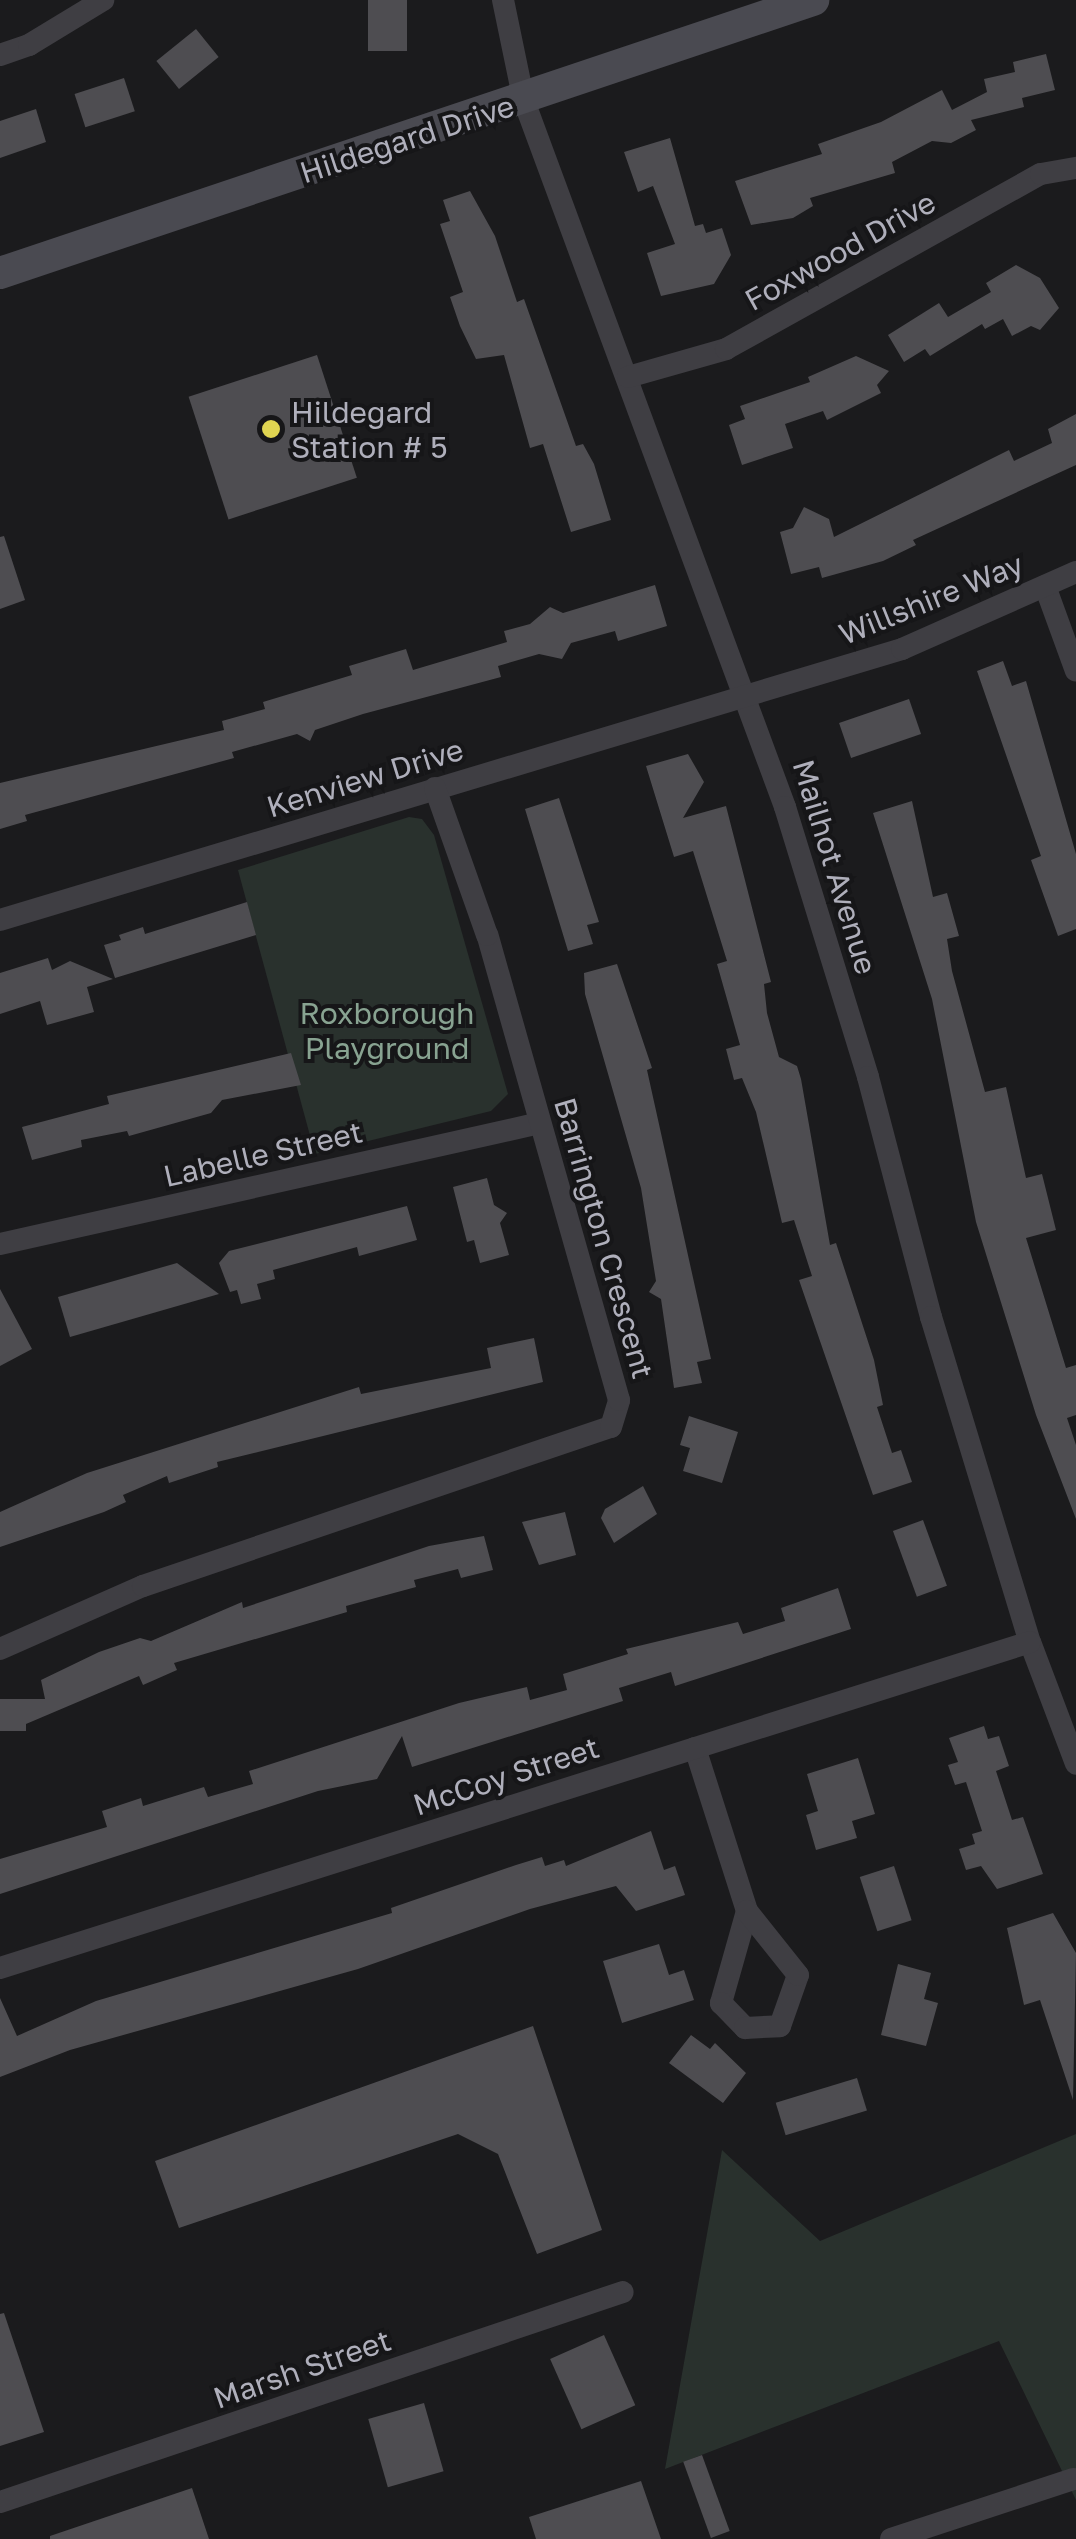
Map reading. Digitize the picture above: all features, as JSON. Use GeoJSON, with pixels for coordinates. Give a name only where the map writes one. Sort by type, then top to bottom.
{"type":"FeatureCollection","features":[{"type":"Feature","properties":{"kind":"street"},"geometry":{"type":"LineString","coordinates":[[0,55],[29,45],[103,0]]}},
{"type":"Feature","properties":{"kind":"street","name":"Mailhot Avenue"},"geometry":{"type":"LineString","coordinates":[[503,0],[524,101],[749,696],[868,1077],[931,1317],[1030,1642],[1076,1764]]}},
{"type":"Feature","properties":{"kind":"street","name":"Hildegard Drive"},"geometry":{"type":"LineString","coordinates":[[0,273],[524,101],[813,0]]}},
{"type":"Feature","properties":{"kind":"street","name":"Foxwood Drive"},"geometry":{"type":"LineString","coordinates":[[628,377],[726,349],[1041,174],[1076,168]]}},
{"type":"Feature","properties":{"kind":"street","name":"Willshire Way"},"geometry":{"type":"LineString","coordinates":[[749,696],[902,649],[1076,572]]}},
{"type":"Feature","properties":{"kind":"street"},"geometry":{"type":"LineString","coordinates":[[1045,586],[1076,671]]}},
{"type":"Feature","properties":{"kind":"street","name":"Kenview Drive"},"geometry":{"type":"LineString","coordinates":[[0,920],[749,696]]}},
{"type":"Feature","properties":{"kind":"street","name":"Barrington Crescent"},"geometry":{"type":"LineString","coordinates":[[0,1649],[143,1586],[611,1427],[619,1400],[487,934],[435,788]]}},
{"type":"Feature","properties":{"kind":"street","name":"Labelle Street"},"geometry":{"type":"LineString","coordinates":[[0,1244],[540,1122]]}},
{"type":"Feature","properties":{"kind":"street","name":"McCoy Street"},"geometry":{"type":"LineString","coordinates":[[0,1968],[1030,1642]]}},
{"type":"Feature","properties":{"kind":"street"},"geometry":{"type":"LineString","coordinates":[[695,1748],[747,1911],[798,1975],[780,2026],[745,2028],[720,2002],[747,1911]]}},
{"type":"Feature","properties":{"kind":"street","name":"Marsh Street"},"geometry":{"type":"LineString","coordinates":[[0,2502],[622,2292]]}},
{"type":"Feature","properties":{"kind":"street"},"geometry":{"type":"LineString","coordinates":[[890,2539],[1073,2479]]}},
{"type":"Feature","properties":{"kind":"green space","name":"Roxborough Playground"},"geometry":{"type":"Polygon","coordinates":[[[409,817],[422,819],[434,835],[508,1094],[491,1111],[315,1154],[238,870],[409,817]]]}},
{"type":"Feature","properties":{"kind":"green space"},"geometry":{"type":"Polygon","coordinates":[[[1076,2134],[1076,2500],[999,2341],[665,2469],[722,2150],[820,2241],[1076,2134]]]}},
{"type":"Feature","properties":{"kind":"building"},"geometry":{"type":"Polygon","coordinates":[[[368,0],[407,0],[407,51],[368,51],[368,0]]]}},
{"type":"Feature","properties":{"kind":"building"},"geometry":{"type":"Polygon","coordinates":[[[196,29],[219,57],[179,89],[156,61],[196,29]]]}},
{"type":"Feature","properties":{"kind":"building"},"geometry":{"type":"Polygon","coordinates":[[[1046,54],[1055,90],[1022,98],[1024,107],[971,120],[976,130],[951,143],[932,141],[892,162],[895,173],[810,198],[813,206],[793,218],[751,225],[735,181],[822,154],[818,144],[881,122],[942,90],[952,110],[987,92],[984,79],[1015,72],[1013,62],[1046,54]]]}},
{"type":"Feature","properties":{"kind":"building"},"geometry":{"type":"Polygon","coordinates":[[[124,78],[135,111],[85,127],[75,94],[124,78]]]}},
{"type":"Feature","properties":{"kind":"building"},"geometry":{"type":"Polygon","coordinates":[[[36,109],[46,142],[0,158],[0,121],[36,109]]]}},
{"type":"Feature","properties":{"kind":"building"},"geometry":{"type":"Polygon","coordinates":[[[670,138],[695,226],[703,224],[706,233],[722,228],[731,255],[714,284],[661,296],[647,253],[675,244],[653,186],[638,192],[624,152],[670,138]]]}},
{"type":"Feature","properties":{"kind":"building"},"geometry":{"type":"Polygon","coordinates":[[[470,191],[495,236],[517,302],[524,299],[576,446],[583,444],[594,464],[611,520],[571,532],[543,444],[530,448],[504,355],[476,359],[460,326],[450,297],[463,292],[440,224],[450,221],[443,200],[470,191]]]}},
{"type":"Feature","properties":{"kind":"building"},"geometry":{"type":"Polygon","coordinates":[[[1016,265],[1040,278],[1059,308],[1040,330],[1031,326],[1012,336],[1003,319],[985,329],[982,324],[930,356],[925,349],[904,362],[888,335],[939,303],[948,317],[991,292],[986,283],[1016,265]]]}},
{"type":"Feature","properties":{"kind":"building","name":"Hildegard Station # 5"},"geometry":{"type":"Polygon","coordinates":[[[317,355],[357,478],[228,519],[189,397],[317,355]]]}},
{"type":"Feature","properties":{"kind":"building"},"geometry":{"type":"Polygon","coordinates":[[[856,356],[889,371],[877,385],[881,393],[827,420],[823,411],[785,424],[793,448],[742,465],[729,425],[745,419],[740,406],[810,382],[808,377],[856,356]]]}},
{"type":"Feature","properties":{"kind":"building"},"geometry":{"type":"Polygon","coordinates":[[[1076,414],[1076,465],[913,540],[916,545],[883,561],[822,578],[819,567],[791,574],[780,532],[793,528],[804,507],[829,519],[834,537],[1009,450],[1014,461],[1052,443],[1048,429],[1076,414]]]}},
{"type":"Feature","properties":{"kind":"building"},"geometry":{"type":"Polygon","coordinates":[[[4,536],[25,600],[0,609],[0,537],[4,536]]]}},
{"type":"Feature","properties":{"kind":"building"},"geometry":{"type":"Polygon","coordinates":[[[655,585],[667,626],[618,641],[615,631],[571,643],[562,659],[539,654],[498,666],[501,677],[315,730],[310,741],[297,734],[232,752],[234,758],[25,815],[27,821],[0,829],[0,783],[224,730],[222,721],[265,709],[263,702],[352,675],[349,666],[406,649],[413,670],[507,642],[504,631],[530,624],[550,607],[563,613],[655,585]]]}},
{"type":"Feature","properties":{"kind":"building"},"geometry":{"type":"Polygon","coordinates":[[[1003,661],[1012,686],[1026,681],[1076,854],[1076,929],[1058,936],[1031,860],[1041,856],[977,671],[1003,661]]]}},
{"type":"Feature","properties":{"kind":"building"},"geometry":{"type":"Polygon","coordinates":[[[909,699],[921,734],[851,758],[839,723],[909,699]]]}},
{"type":"Feature","properties":{"kind":"building"},"geometry":{"type":"Polygon","coordinates":[[[688,754],[704,782],[683,818],[726,806],[771,982],[764,984],[767,1013],[779,1057],[797,1066],[801,1079],[830,1245],[836,1243],[874,1360],[883,1405],[877,1407],[892,1453],[901,1450],[912,1482],[873,1495],[799,1280],[812,1276],[794,1220],[782,1223],[756,1112],[742,1078],[734,1080],[726,1049],[740,1045],[717,964],[727,961],[693,851],[674,857],[646,766],[688,754]]]}},
{"type":"Feature","properties":{"kind":"building"},"geometry":{"type":"Polygon","coordinates":[[[559,798],[599,922],[587,925],[593,944],[568,951],[525,809],[559,798]]]}},
{"type":"Feature","properties":{"kind":"building"},"geometry":{"type":"Polygon","coordinates":[[[912,801],[933,897],[947,893],[959,936],[947,939],[952,971],[985,1092],[1006,1087],[1026,1178],[1042,1174],[1056,1230],[1026,1238],[1066,1368],[1076,1365],[1076,1415],[1067,1418],[1076,1445],[1076,1519],[1036,1415],[976,1222],[932,999],[873,813],[912,801]]]}},
{"type":"Feature","properties":{"kind":"building"},"geometry":{"type":"Polygon","coordinates":[[[247,902],[256,935],[115,978],[104,945],[121,940],[119,935],[143,927],[145,934],[247,902]]]}},
{"type":"Feature","properties":{"kind":"building"},"geometry":{"type":"Polygon","coordinates":[[[48,958],[52,970],[70,961],[113,979],[87,987],[94,1012],[47,1025],[40,1001],[0,1014],[0,973],[48,958]]]}},
{"type":"Feature","properties":{"kind":"building"},"geometry":{"type":"Polygon","coordinates":[[[617,964],[652,1068],[647,1070],[711,1359],[697,1362],[702,1383],[674,1388],[661,1299],[649,1292],[656,1281],[641,1188],[585,994],[584,973],[617,964]]]}},
{"type":"Feature","properties":{"kind":"building"},"geometry":{"type":"Polygon","coordinates":[[[291,1053],[301,1085],[222,1100],[211,1113],[129,1136],[127,1131],[81,1140],[82,1147],[32,1160],[22,1127],[109,1104],[107,1096],[291,1053]]]}},
{"type":"Feature","properties":{"kind":"building"},"geometry":{"type":"Polygon","coordinates":[[[487,1178],[494,1205],[507,1213],[500,1223],[509,1255],[480,1263],[474,1240],[467,1242],[453,1187],[487,1178]]]}},
{"type":"Feature","properties":{"kind":"building"},"geometry":{"type":"Polygon","coordinates":[[[407,1206],[417,1240],[359,1256],[357,1247],[273,1270],[275,1279],[257,1284],[261,1299],[241,1304],[237,1290],[230,1292],[219,1263],[229,1251],[407,1206]]]}},
{"type":"Feature","properties":{"kind":"building"},"geometry":{"type":"Polygon","coordinates":[[[177,1263],[219,1294],[70,1337],[58,1297],[177,1263]]]}},
{"type":"Feature","properties":{"kind":"building"},"geometry":{"type":"Polygon","coordinates":[[[0,1289],[32,1349],[0,1366],[0,1289]]]}},
{"type":"Feature","properties":{"kind":"building"},"geometry":{"type":"Polygon","coordinates":[[[534,1338],[543,1382],[217,1462],[218,1467],[169,1483],[167,1476],[123,1495],[126,1502],[104,1512],[0,1547],[0,1512],[87,1473],[359,1387],[361,1394],[491,1368],[487,1348],[534,1338]]]}},
{"type":"Feature","properties":{"kind":"building"},"geometry":{"type":"Polygon","coordinates":[[[689,1416],[738,1432],[722,1483],[683,1471],[690,1448],[680,1445],[689,1416]]]}},
{"type":"Feature","properties":{"kind":"building"},"geometry":{"type":"Polygon","coordinates":[[[643,1486],[657,1514],[614,1543],[601,1518],[605,1509],[643,1486]]]}},
{"type":"Feature","properties":{"kind":"building"},"geometry":{"type":"Polygon","coordinates":[[[565,1512],[576,1555],[539,1565],[522,1522],[565,1512]]]}},
{"type":"Feature","properties":{"kind":"building"},"geometry":{"type":"Polygon","coordinates":[[[923,1520],[947,1586],[917,1597],[893,1531],[923,1520]]]}},
{"type":"Feature","properties":{"kind":"building"},"geometry":{"type":"Polygon","coordinates":[[[484,1536],[493,1570],[461,1578],[458,1569],[414,1580],[416,1587],[346,1606],[347,1612],[174,1663],[177,1670],[143,1685],[139,1676],[26,1724],[26,1731],[0,1731],[0,1699],[45,1699],[41,1680],[99,1652],[140,1638],[151,1641],[242,1602],[243,1608],[429,1546],[484,1536]]]}},
{"type":"Feature","properties":{"kind":"building"},"geometry":{"type":"Polygon","coordinates":[[[838,1588],[851,1629],[675,1686],[671,1672],[619,1688],[623,1701],[412,1767],[402,1736],[377,1779],[318,1791],[0,1894],[0,1859],[107,1827],[102,1811],[141,1798],[143,1806],[204,1787],[208,1797],[253,1784],[249,1771],[459,1703],[527,1687],[530,1700],[567,1690],[563,1674],[628,1654],[626,1649],[738,1622],[743,1634],[785,1621],[781,1608],[838,1588]]]}},
{"type":"Feature","properties":{"kind":"building"},"geometry":{"type":"Polygon","coordinates":[[[984,1726],[988,1739],[999,1736],[1009,1766],[996,1771],[1012,1820],[1023,1817],[1043,1874],[997,1889],[981,1866],[966,1870],[959,1849],[975,1844],[972,1834],[982,1831],[966,1782],[955,1785],[948,1765],[958,1762],[949,1738],[984,1726]]]}},
{"type":"Feature","properties":{"kind":"building"},"geometry":{"type":"Polygon","coordinates":[[[858,1758],[875,1814],[852,1821],[857,1838],[816,1850],[806,1815],[818,1811],[807,1774],[858,1758]]]}},
{"type":"Feature","properties":{"kind":"building"},"geometry":{"type":"Polygon","coordinates":[[[651,1831],[664,1870],[675,1866],[685,1895],[636,1911],[616,1886],[530,1909],[358,1969],[70,2050],[0,2077],[0,1998],[17,2036],[96,2001],[392,1913],[391,1908],[516,1865],[542,1857],[545,1866],[564,1860],[566,1866],[651,1831]]]}},
{"type":"Feature","properties":{"kind":"building"},"geometry":{"type":"Polygon","coordinates":[[[894,1866],[912,1920],[877,1931],[860,1877],[894,1866]]]}},
{"type":"Feature","properties":{"kind":"building"},"geometry":{"type":"Polygon","coordinates":[[[1053,1913],[1076,1953],[1073,2100],[1040,2000],[1024,2005],[1007,1928],[1053,1913]]]}},
{"type":"Feature","properties":{"kind":"building"},"geometry":{"type":"Polygon","coordinates":[[[659,1944],[669,1975],[684,1970],[694,2000],[622,2023],[603,1961],[659,1944]]]}},
{"type":"Feature","properties":{"kind":"building"},"geometry":{"type":"Polygon","coordinates":[[[898,1964],[931,1973],[924,1999],[938,2003],[926,2046],[881,2035],[898,1964]]]}},
{"type":"Feature","properties":{"kind":"building"},"geometry":{"type":"Polygon","coordinates":[[[533,2026],[602,2230],[537,2254],[498,2154],[458,2134],[179,2228],[155,2161],[533,2026]]]}},
{"type":"Feature","properties":{"kind":"building"},"geometry":{"type":"Polygon","coordinates":[[[691,2035],[710,2049],[715,2043],[746,2073],[723,2103],[669,2063],[691,2035]]]}},
{"type":"Feature","properties":{"kind":"building"},"geometry":{"type":"Polygon","coordinates":[[[857,2078],[867,2111],[786,2135],[776,2103],[857,2078]]]}},
{"type":"Feature","properties":{"kind":"building"},"geometry":{"type":"Polygon","coordinates":[[[4,2313],[44,2432],[0,2446],[0,2314],[4,2313]]]}},
{"type":"Feature","properties":{"kind":"building"},"geometry":{"type":"Polygon","coordinates":[[[604,2335],[635,2405],[581,2429],[550,2359],[604,2335]]]}},
{"type":"Feature","properties":{"kind":"building"},"geometry":{"type":"Polygon","coordinates":[[[424,2403],[444,2471],[388,2487],[368,2419],[424,2403]]]}},
{"type":"Feature","properties":{"kind":"building"},"geometry":{"type":"Polygon","coordinates":[[[702,2455],[730,2531],[711,2538],[683,2462],[702,2455]]]}},
{"type":"Feature","properties":{"kind":"building"},"geometry":{"type":"Polygon","coordinates":[[[641,2481],[661,2539],[536,2539],[529,2517],[641,2481]]]}},
{"type":"Feature","properties":{"kind":"building"},"geometry":{"type":"Polygon","coordinates":[[[192,2488],[209,2539],[50,2539],[50,2536],[192,2488]]]}},
{"type":"Feature","properties":{"kind":"place","name":"Hildegard Station # 5"},"geometry":{"type":"Point","coordinates":[271,429]}}]}
